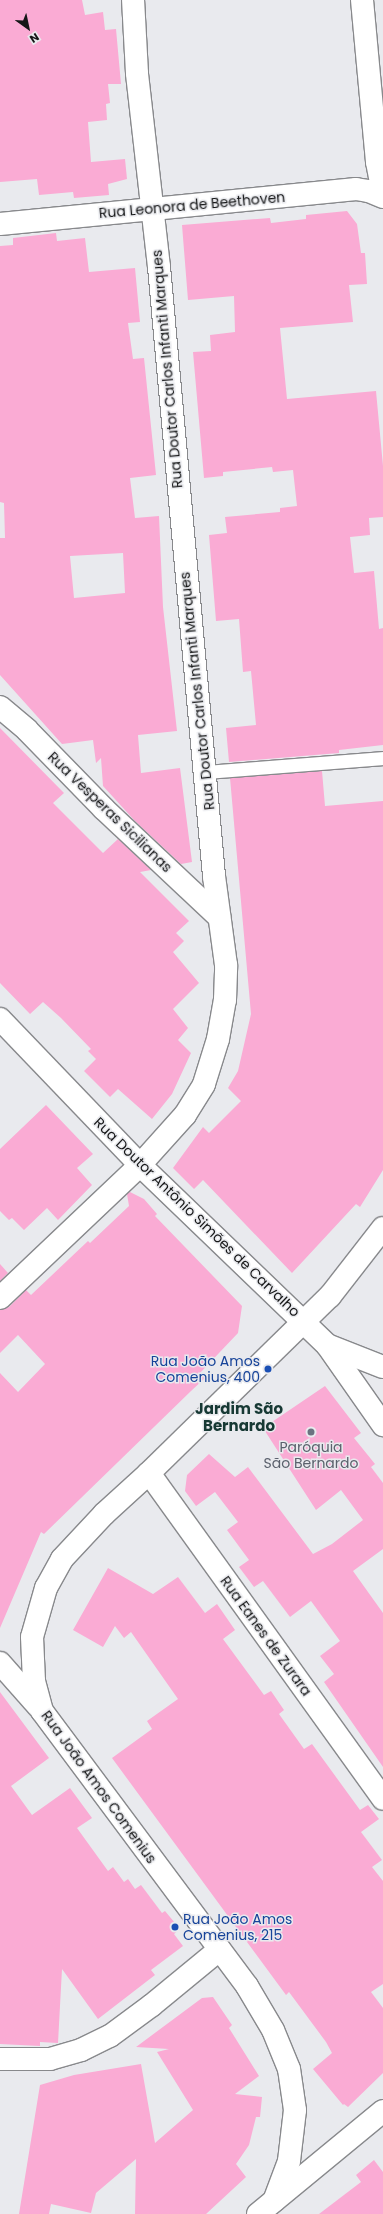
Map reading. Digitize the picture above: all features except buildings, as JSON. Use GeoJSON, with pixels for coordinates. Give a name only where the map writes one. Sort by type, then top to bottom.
{"type":"FeatureCollection","features":[{"type":"Feature","properties":{"kind":"street","name":"Rua Doutor Carlos Infanti Marques"},"geometry":{"type":"LineString","coordinates":[[0,1298],[140,1165],[186,1116],[204,1084],[218,1039],[226,1000],[226,965],[219,917],[152,208],[137,74],[133,0]]}},
{"type":"Feature","properties":{"kind":"street"},"geometry":{"type":"LineString","coordinates":[[362,0],[377,162],[383,194]]}},
{"type":"Feature","properties":{"kind":"street","name":"Rua Leonora de Beethoven"},"geometry":{"type":"LineString","coordinates":[[0,224],[356,189],[369,191],[383,197]]}},
{"type":"Feature","properties":{"kind":"street","name":"Rua Vesperas Sicilianas"},"geometry":{"type":"LineString","coordinates":[[0,707],[27,730],[104,809],[219,917]]}},
{"type":"Feature","properties":{"kind":"street","name":"Rua Doutor Antônio Simões de Carvalho"},"geometry":{"type":"LineString","coordinates":[[0,1019],[140,1165],[327,1345],[383,1425]]}},
{"type":"Feature","properties":{"kind":"street","name":"Rua João Amos Comenius"},"geometry":{"type":"LineString","coordinates":[[266,2207],[289,2161],[295,2110],[290,2069],[273,2030],[247,1986],[42,1711],[34,1681],[32,1637],[46,1588],[62,1559],[80,1538],[149,1473],[303,1322],[353,1269],[383,1228]]}},
{"type":"Feature","properties":{"kind":"street"},"geometry":{"type":"LineString","coordinates":[[327,1345],[383,1367]]}},
{"type":"Feature","properties":{"kind":"street","name":"Rua Eanes de Zurara"},"geometry":{"type":"LineString","coordinates":[[149,1473],[383,1799]]}},
{"type":"Feature","properties":{"kind":"street"},"geometry":{"type":"LineString","coordinates":[[0,1663],[42,1711]]}},
{"type":"Feature","properties":{"kind":"street"},"geometry":{"type":"LineString","coordinates":[[0,2059],[50,2060],[81,2050],[110,2036],[152,2005],[219,1950]]}},
{"type":"Feature","properties":{"kind":"street"},"geometry":{"type":"LineString","coordinates":[[266,2207],[383,2111]]}},
{"type":"Feature","properties":{"kind":"lane"},"geometry":{"type":"LineString","coordinates":[[206,772],[383,758]]}},
{"type":"Feature","properties":{"kind":"place","name":"Rua João Amos Comenius, 400"},"geometry":{"type":"Point","coordinates":[268,1369]}},
{"type":"Feature","properties":{"kind":"place","name":"Paróquia São Bernardo"},"geometry":{"type":"Point","coordinates":[311,1432]}},
{"type":"Feature","properties":{"kind":"place","name":"Rua João Amos Comenius, 215"},"geometry":{"type":"Point","coordinates":[175,1927]}},
{"type":"Feature","properties":{"kind":"district","name":"Jardim São Bernardo"},"geometry":{"type":"Point","coordinates":[239,1416]}}]}
